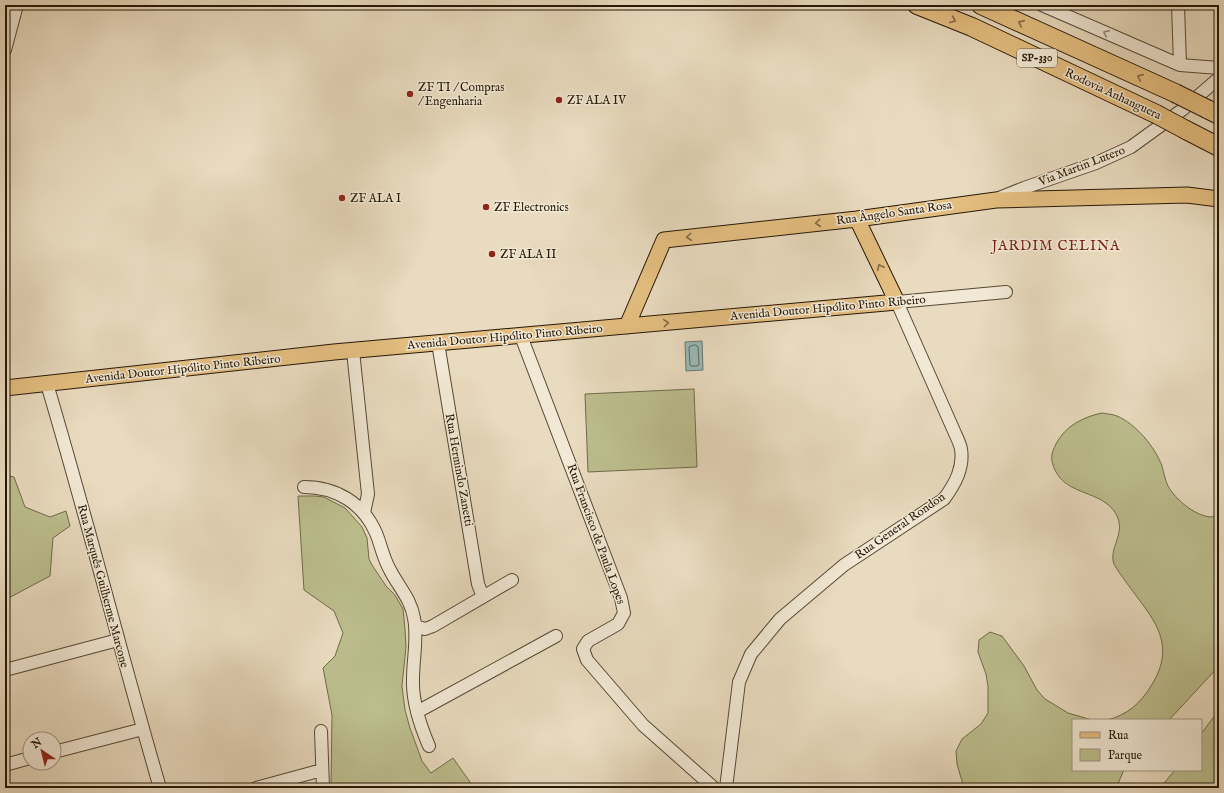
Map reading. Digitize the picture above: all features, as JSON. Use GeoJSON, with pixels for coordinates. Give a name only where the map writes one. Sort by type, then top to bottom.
{"type":"FeatureCollection","features":[{"type":"Feature","properties":{"kind":"highway","name":"Rodovia Anhanguera"},"geometry":{"type":"LineString","coordinates":[[917,5],[972,27],[1156,114],[1219,147]]}},
{"type":"Feature","properties":{"kind":"highway","name":"SP-330"},"geometry":{"type":"LineString","coordinates":[[981,5],[1175,93],[1213,112]]}},
{"type":"Feature","properties":{"kind":"main road","name":"Rua Ângelo Santa Rosa"},"geometry":{"type":"LineString","coordinates":[[627,326],[664,240],[857,219],[996,200],[1187,194],[1219,199]]}},
{"type":"Feature","properties":{"kind":"main road","name":"Rua General Rondon"},"geometry":{"type":"LineString","coordinates":[[857,219],[897,302]]}},
{"type":"Feature","properties":{"kind":"main road","name":"Avenida Doutor Hipólito Pinto Ribeiro"},"geometry":{"type":"LineString","coordinates":[[5,388],[353,351],[897,302]]}},
{"type":"Feature","properties":{"kind":"street"},"geometry":{"type":"LineString","coordinates":[[5,50],[17,5]]}},
{"type":"Feature","properties":{"kind":"street"},"geometry":{"type":"LineString","coordinates":[[1042,5],[1180,66],[1219,68]]}},
{"type":"Feature","properties":{"kind":"street"},"geometry":{"type":"LineString","coordinates":[[1178,5],[1180,66]]}},
{"type":"Feature","properties":{"kind":"street","name":"Via Martin Lutero"},"geometry":{"type":"LineString","coordinates":[[996,200],[1024,188],[1096,163],[1131,147],[1182,110],[1219,78]]}},
{"type":"Feature","properties":{"kind":"street","name":"Avenida Doutor Hipólito Pinto Ribeiro"},"geometry":{"type":"LineString","coordinates":[[897,302],[1006,292]]}},
{"type":"Feature","properties":{"kind":"street","name":"Rua General Rondon"},"geometry":{"type":"LineString","coordinates":[[726,788],[739,682],[751,654],[780,619],[844,565],[944,499],[954,485],[961,468],[961,449],[897,302]]}},
{"type":"Feature","properties":{"kind":"street","name":"Rua Francisco de Paula Lopes"},"geometry":{"type":"LineString","coordinates":[[521,336],[621,598],[624,613],[618,624],[588,641],[583,650],[587,660],[643,725],[714,788]]}},
{"type":"Feature","properties":{"kind":"street","name":"Rua Hermindo Zanetti"},"geometry":{"type":"LineString","coordinates":[[438,343],[478,584],[483,597]]}},
{"type":"Feature","properties":{"kind":"street"},"geometry":{"type":"LineString","coordinates":[[353,351],[368,494],[364,513]]}},
{"type":"Feature","properties":{"kind":"street","name":"Rua Marquês Guilherme Marcone"},"geometry":{"type":"LineString","coordinates":[[47,384],[65,443],[118,640],[160,788]]}},
{"type":"Feature","properties":{"kind":"street"},"geometry":{"type":"LineString","coordinates":[[304,487],[320,488],[336,493],[351,501],[364,513],[373,527],[390,570],[408,599],[413,612],[415,626],[413,680],[417,712],[429,746]]}},
{"type":"Feature","properties":{"kind":"street"},"geometry":{"type":"LineString","coordinates":[[415,626],[425,629],[433,626],[512,580]]}},
{"type":"Feature","properties":{"kind":"street"},"geometry":{"type":"LineString","coordinates":[[417,712],[556,636]]}},
{"type":"Feature","properties":{"kind":"street"},"geometry":{"type":"LineString","coordinates":[[5,670],[118,640]]}},
{"type":"Feature","properties":{"kind":"street"},"geometry":{"type":"LineString","coordinates":[[62,750],[143,729]]}},
{"type":"Feature","properties":{"kind":"street"},"geometry":{"type":"LineString","coordinates":[[322,731],[323,788]]}},
{"type":"Feature","properties":{"kind":"street"},"geometry":{"type":"LineString","coordinates":[[5,765],[22,760]]}},
{"type":"Feature","properties":{"kind":"street"},"geometry":{"type":"LineString","coordinates":[[256,788],[322,770]]}},
{"type":"Feature","properties":{"kind":"green space"},"geometry":{"type":"Polygon","coordinates":[[[694,389],[697,467],[588,472],[585,394],[694,389]]]}},
{"type":"Feature","properties":{"kind":"green space"},"geometry":{"type":"Polygon","coordinates":[[[1102,413],[1115,415],[1138,430],[1155,451],[1171,491],[1192,510],[1204,516],[1219,516],[1219,666],[1170,719],[1110,719],[1127,712],[1132,708],[1138,703],[1151,686],[1159,670],[1162,656],[1162,643],[1152,619],[1114,564],[1113,552],[1119,534],[1119,521],[1116,514],[1110,506],[1094,496],[1076,489],[1060,478],[1052,463],[1053,451],[1064,432],[1075,423],[1102,413]]]}},
{"type":"Feature","properties":{"kind":"green space"},"geometry":{"type":"Polygon","coordinates":[[[5,475],[14,477],[25,507],[50,517],[66,511],[70,526],[53,538],[50,576],[5,600],[5,475]]]}},
{"type":"Feature","properties":{"kind":"green space"},"geometry":{"type":"Polygon","coordinates":[[[298,496],[324,497],[345,508],[362,527],[367,538],[369,559],[372,565],[386,586],[395,595],[403,609],[406,647],[402,686],[405,710],[422,761],[431,773],[453,758],[470,782],[472,788],[331,788],[332,715],[323,668],[335,656],[343,633],[334,611],[304,590],[298,496]]]}},
{"type":"Feature","properties":{"kind":"green space"},"geometry":{"type":"Polygon","coordinates":[[[990,632],[1002,636],[1024,666],[1037,690],[1045,699],[1068,713],[1089,719],[1072,719],[1072,771],[1124,771],[1116,788],[964,788],[957,764],[956,751],[962,739],[981,724],[988,713],[988,686],[986,674],[978,652],[979,640],[990,632]]]}},
{"type":"Feature","properties":{"kind":"green space"},"geometry":{"type":"Polygon","coordinates":[[[1219,710],[1219,788],[1160,788],[1174,771],[1202,771],[1202,733],[1219,710]]]}},
{"type":"Feature","properties":{"kind":"water"},"geometry":{"type":"Polygon","coordinates":[[[702,341],[703,370],[686,371],[685,342],[702,341]]]}},
{"type":"Feature","properties":{"kind":"place","name":"ZF TI / Compras / Engenharia"},"geometry":{"type":"Point","coordinates":[410,94]}},
{"type":"Feature","properties":{"kind":"place","name":"ZF ALA IV"},"geometry":{"type":"Point","coordinates":[559,100]}},
{"type":"Feature","properties":{"kind":"place","name":"ZF ALA I"},"geometry":{"type":"Point","coordinates":[342,198]}},
{"type":"Feature","properties":{"kind":"place","name":"ZF Electronics"},"geometry":{"type":"Point","coordinates":[486,207]}},
{"type":"Feature","properties":{"kind":"place","name":"ZF ALA II"},"geometry":{"type":"Point","coordinates":[492,254]}},
{"type":"Feature","properties":{"kind":"district","name":"JARDIM CELINA"},"geometry":{"type":"Point","coordinates":[1056,246]}}]}
